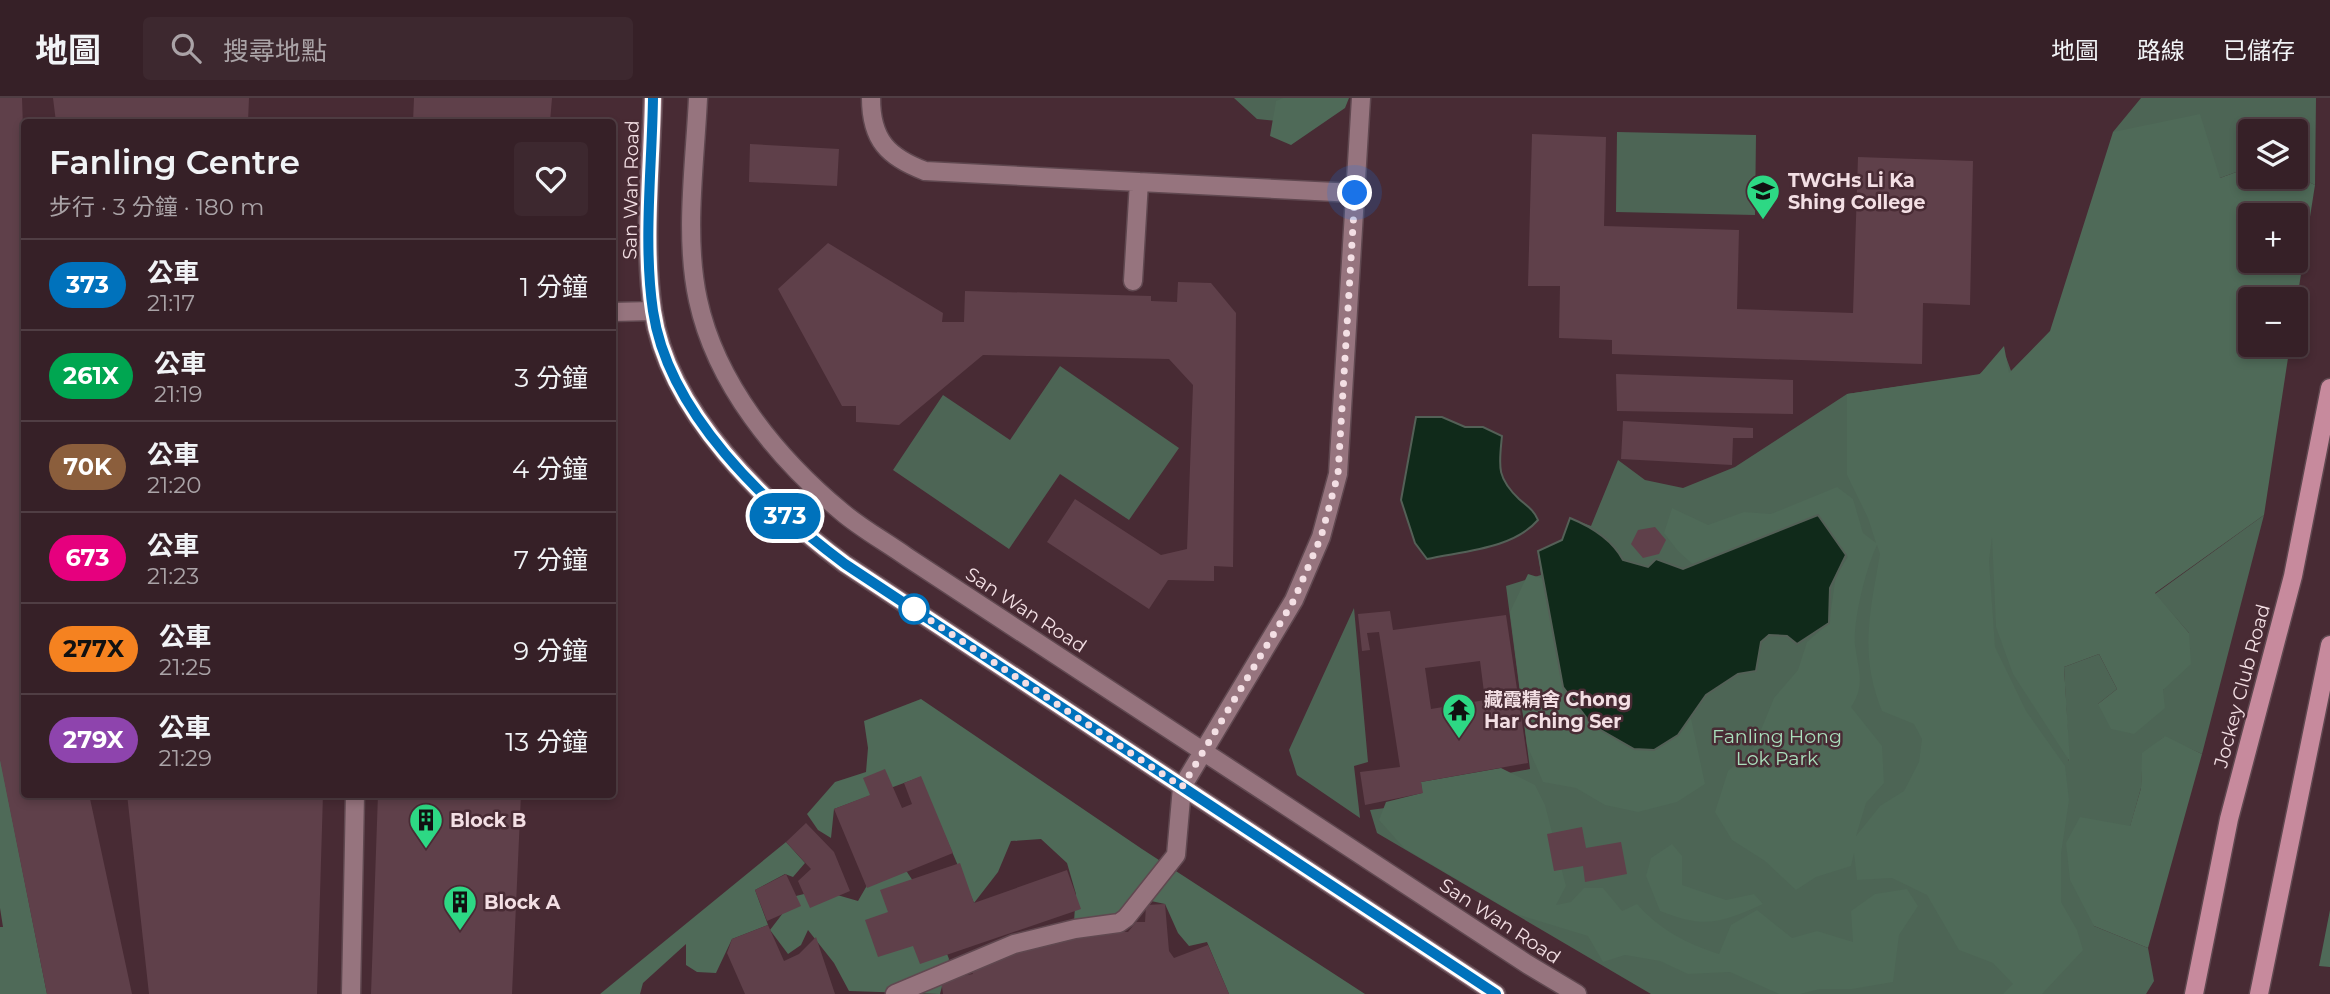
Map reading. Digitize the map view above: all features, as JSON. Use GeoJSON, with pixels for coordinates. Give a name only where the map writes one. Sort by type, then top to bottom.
{"type":"FeatureCollection","features":[{"type":"Feature","properties":{"kind":"main road","name":"Jockey Club Road"},"geometry":{"type":"LineString","coordinates":[[2194,994],[2229,819],[2304,527],[2330,388]]}},
{"type":"Feature","properties":{"kind":"main road"},"geometry":{"type":"LineString","coordinates":[[2259,994],[2330,645]]}},
{"type":"Feature","properties":{"kind":"street","name":"San Wan Road"},"geometry":{"type":"LineString","coordinates":[[653,98],[650,254],[653,312],[676,378],[714,440],[766,498],[800,530],[845,564],[1496,994]]}},
{"type":"Feature","properties":{"kind":"street","name":"San Wan Road"},"geometry":{"type":"LineString","coordinates":[[698,98],[692,245],[697,298],[708,337],[750,414],[807,482],[844,514],[1527,964],[1577,994]]}},
{"type":"Feature","properties":{"kind":"street"},"geometry":{"type":"LineString","coordinates":[[871,98],[871,111],[878,138],[898,161],[925,171],[1355,193]]}},
{"type":"Feature","properties":{"kind":"street"},"geometry":{"type":"LineString","coordinates":[[895,994],[1014,944],[1075,929],[1119,923],[1126,918],[1176,855],[1182,787],[1294,600],[1321,537],[1338,474],[1361,98]]}},
{"type":"Feature","properties":{"kind":"street"},"geometry":{"type":"LineString","coordinates":[[1132,281],[1139,182]]}},
{"type":"Feature","properties":{"kind":"street"},"geometry":{"type":"LineString","coordinates":[[616,312],[653,312]]}},
{"type":"Feature","properties":{"kind":"street"},"geometry":{"type":"LineString","coordinates":[[351,994],[355,798]]}},
{"type":"Feature","properties":{"kind":"green space"},"geometry":{"type":"Polygon","coordinates":[[[1234,98],[1306,98],[1278,121],[1257,119],[1234,98]]]}},
{"type":"Feature","properties":{"kind":"green space"},"geometry":{"type":"Polygon","coordinates":[[[1283,98],[1349,98],[1345,108],[1291,145],[1270,136],[1276,101],[1283,98]]]}},
{"type":"Feature","properties":{"kind":"green space"},"geometry":{"type":"Polygon","coordinates":[[[2141,98],[2316,98],[2315,185],[2308,182],[2308,119],[2238,119],[2238,171],[2220,178],[2113,132],[2141,98]]]}},
{"type":"Feature","properties":{"kind":"green space"},"geometry":{"type":"Polygon","coordinates":[[[2200,114],[2220,178],[2238,171],[2238,189],[2308,189],[2308,182],[2315,185],[2308,230],[2308,203],[2238,203],[2238,273],[2301,273],[2299,287],[2238,287],[2238,357],[2288,357],[2264,515],[2155,593],[2189,633],[2191,664],[2163,690],[2165,708],[2134,734],[2111,729],[2098,704],[2117,689],[2099,654],[2064,667],[2070,762],[2013,674],[1996,627],[1992,537],[1989,561],[1995,647],[2026,711],[2065,766],[2069,800],[2061,854],[2061,902],[2077,930],[2083,950],[2042,994],[2003,994],[2013,984],[1993,963],[1959,950],[1927,895],[1892,878],[1857,880],[1854,853],[1851,866],[1816,877],[1796,890],[1765,861],[1732,840],[1715,812],[1728,771],[1754,747],[1774,698],[1798,670],[1807,642],[1829,623],[1836,575],[1848,557],[1818,515],[1699,570],[1678,551],[1664,533],[1672,508],[1708,525],[1744,512],[1771,514],[1837,487],[1853,499],[1863,533],[1876,543],[1868,518],[1847,475],[1847,394],[1980,374],[2004,346],[2009,373],[2050,331],[2113,132],[2200,114]],[[1877,545],[1858,608],[1855,645],[1860,684],[1851,707],[1882,746],[1884,783],[1866,803],[1856,836],[1880,806],[1904,791],[1919,762],[1922,739],[1914,724],[1882,711],[1875,691],[1869,633],[1880,554],[1877,545]]]}},
{"type":"Feature","properties":{"kind":"green space"},"geometry":{"type":"Polygon","coordinates":[[[1617,132],[1756,135],[1755,215],[1616,212],[1617,132]]]}},
{"type":"Feature","properties":{"kind":"green space","name":"Fanling Hong Lok Park"},"geometry":{"type":"Polygon","coordinates":[[[2006,357],[2019,393],[1989,497],[1995,560],[2069,761],[2064,667],[2099,654],[2117,689],[2098,704],[2163,690],[2189,633],[2155,594],[2264,515],[2202,754],[2164,737],[2143,754],[2141,788],[2130,827],[2080,818],[2094,926],[2148,948],[2154,981],[2146,994],[1651,994],[1377,833],[1370,810],[1430,802],[1429,788],[1530,769],[1506,586],[1541,575],[1538,551],[1562,540],[1570,518],[1591,526],[1618,460],[1645,480],[1683,488],[1735,467],[1847,394],[1978,375],[2006,357]]]}},
{"type":"Feature","properties":{"kind":"green space"},"geometry":{"type":"Polygon","coordinates":[[[1060,366],[1179,448],[1129,520],[1060,474],[1009,549],[893,470],[943,395],[1010,440],[1060,366]]]}},
{"type":"Feature","properties":{"kind":"green space"},"geometry":{"type":"Polygon","coordinates":[[[1528,574],[1557,583],[1563,695],[1592,725],[1689,709],[1705,784],[1677,802],[1638,812],[1605,805],[1576,788],[1543,782],[1527,745],[1510,612],[1528,574]]]}},
{"type":"Feature","properties":{"kind":"green space"},"geometry":{"type":"Polygon","coordinates":[[[1354,608],[1368,762],[1354,766],[1360,818],[1297,775],[1289,750],[1354,608]]]}},
{"type":"Feature","properties":{"kind":"green space"},"geometry":{"type":"Polygon","coordinates":[[[921,699],[1142,849],[1365,994],[1229,994],[1207,942],[1189,946],[1178,933],[1165,904],[1151,901],[1082,939],[1074,921],[1076,894],[1067,863],[1041,839],[1011,841],[998,872],[974,903],[920,777],[834,809],[831,838],[818,830],[807,814],[835,782],[866,772],[868,748],[864,721],[921,699]]]}},
{"type":"Feature","properties":{"kind":"green space"},"geometry":{"type":"Polygon","coordinates":[[[2165,736],[2202,754],[2148,948],[2094,926],[2070,880],[2066,843],[2080,817],[2130,826],[2141,788],[2142,753],[2165,736]]]}},
{"type":"Feature","properties":{"kind":"green space"},"geometry":{"type":"Polygon","coordinates":[[[0,757],[47,994],[0,994],[0,927],[3,927],[0,908],[0,757]]]}},
{"type":"Feature","properties":{"kind":"green space"},"geometry":{"type":"Polygon","coordinates":[[[1501,768],[1535,785],[1545,805],[1566,886],[1556,905],[1571,902],[1584,888],[1603,888],[1622,911],[1637,904],[1674,935],[1719,954],[1731,925],[1757,910],[1792,938],[1817,931],[1853,942],[1851,911],[1875,894],[1907,889],[1918,906],[1899,935],[1893,982],[1852,989],[1820,989],[1800,994],[1779,994],[1730,972],[1688,974],[1660,961],[1625,955],[1603,962],[1588,936],[1516,914],[1404,848],[1379,820],[1386,802],[1422,793],[1421,782],[1501,768]]]}},
{"type":"Feature","properties":{"kind":"green space"},"geometry":{"type":"Polygon","coordinates":[[[786,842],[805,863],[793,877],[785,874],[755,890],[768,925],[732,939],[716,973],[697,972],[686,965],[686,944],[643,983],[640,994],[600,994],[786,842]]]}},
{"type":"Feature","properties":{"kind":"green space"},"geometry":{"type":"Polygon","coordinates":[[[1672,844],[1682,856],[1682,885],[1726,900],[1754,894],[1763,904],[1736,916],[1701,922],[1660,911],[1646,876],[1651,858],[1672,844]]]}},
{"type":"Feature","properties":{"kind":"green space"},"geometry":{"type":"Polygon","coordinates":[[[886,869],[907,872],[927,902],[949,959],[940,994],[849,991],[834,963],[808,930],[801,945],[788,954],[770,930],[796,896],[820,890],[858,901],[873,875],[886,869]]]}},
{"type":"Feature","properties":{"kind":"green space"},"geometry":{"type":"Polygon","coordinates":[[[2330,910],[2330,967],[2319,966],[2330,910]]]}},
{"type":"Feature","properties":{"kind":"shaded area"},"geometry":{"type":"Polygon","coordinates":[[[1416,417],[1442,417],[1465,427],[1483,427],[1502,436],[1500,463],[1506,484],[1538,520],[1528,530],[1501,543],[1427,559],[1415,543],[1401,500],[1416,417]]]}},
{"type":"Feature","properties":{"kind":"shaded area"},"geometry":{"type":"Polygon","coordinates":[[[1818,515],[1846,555],[1830,588],[1829,623],[1797,644],[1787,636],[1769,635],[1761,642],[1756,671],[1738,674],[1706,695],[1678,735],[1654,750],[1634,749],[1592,725],[1563,687],[1538,551],[1562,540],[1570,518],[1601,534],[1623,560],[1648,567],[1656,559],[1683,569],[1818,515]]]}},
{"type":"Feature","properties":{"kind":"building"},"geometry":{"type":"Polygon","coordinates":[[[0,98],[22,98],[21,798],[90,798],[132,994],[47,994],[0,760],[0,98]]]}},
{"type":"Feature","properties":{"kind":"building"},"geometry":{"type":"Polygon","coordinates":[[[53,98],[249,98],[248,119],[56,119],[53,98]]]}},
{"type":"Feature","properties":{"kind":"building"},"geometry":{"type":"Polygon","coordinates":[[[414,98],[552,98],[550,119],[413,119],[414,98]]]}},
{"type":"Feature","properties":{"kind":"building"},"geometry":{"type":"Polygon","coordinates":[[[1532,134],[1606,137],[1604,226],[1739,230],[1737,309],[1853,313],[1858,157],[1973,161],[1970,305],[1923,303],[1922,364],[1612,354],[1612,340],[1559,338],[1560,286],[1528,286],[1532,134]]]}},
{"type":"Feature","properties":{"kind":"building"},"geometry":{"type":"Polygon","coordinates":[[[750,144],[839,149],[837,186],[749,182],[750,144]]]}},
{"type":"Feature","properties":{"kind":"building"},"geometry":{"type":"Polygon","coordinates":[[[828,243],[943,313],[942,322],[964,322],[965,291],[1151,296],[1151,301],[1177,302],[1178,282],[1211,283],[1236,313],[1233,567],[1214,566],[1214,581],[1168,580],[1149,609],[1047,542],[1075,499],[1161,555],[1187,549],[1193,385],[1169,359],[983,355],[899,425],[856,422],[856,406],[842,406],[778,289],[828,243]]]}},
{"type":"Feature","properties":{"kind":"building"},"geometry":{"type":"Polygon","coordinates":[[[1616,374],[1793,380],[1793,414],[1617,411],[1616,374]]]}},
{"type":"Feature","properties":{"kind":"building"},"geometry":{"type":"Polygon","coordinates":[[[1623,421],[1753,428],[1753,438],[1733,438],[1732,465],[1621,459],[1623,421]]]}},
{"type":"Feature","properties":{"kind":"building"},"geometry":{"type":"Polygon","coordinates":[[[1655,527],[1666,540],[1659,554],[1643,558],[1631,544],[1638,530],[1655,527]]]}},
{"type":"Feature","properties":{"kind":"building"},"geometry":{"type":"Polygon","coordinates":[[[1390,611],[1393,630],[1506,615],[1528,763],[1421,782],[1423,793],[1365,805],[1360,772],[1400,767],[1379,632],[1367,633],[1370,650],[1362,651],[1358,614],[1390,611]],[[1480,661],[1425,668],[1431,709],[1485,700],[1480,661]]]}},
{"type":"Feature","properties":{"kind":"building"},"geometry":{"type":"Polygon","coordinates":[[[885,769],[902,808],[912,804],[904,783],[921,776],[953,853],[867,888],[834,809],[870,795],[863,778],[885,769]]]}},
{"type":"Feature","properties":{"kind":"building"},"geometry":{"type":"Polygon","coordinates":[[[127,798],[323,798],[317,994],[149,994],[127,798]]]}},
{"type":"Feature","properties":{"kind":"building"},"geometry":{"type":"Polygon","coordinates":[[[378,798],[521,798],[512,994],[371,994],[378,798]]]}},
{"type":"Feature","properties":{"kind":"building"},"geometry":{"type":"Polygon","coordinates":[[[806,823],[834,852],[850,891],[810,908],[798,881],[811,869],[786,842],[806,823]]]}},
{"type":"Feature","properties":{"kind":"building"},"geometry":{"type":"Polygon","coordinates":[[[1582,827],[1586,848],[1621,842],[1627,874],[1585,882],[1583,866],[1554,871],[1547,834],[1582,827]]]}},
{"type":"Feature","properties":{"kind":"building"},"geometry":{"type":"Polygon","coordinates":[[[960,863],[974,903],[1067,870],[1081,909],[920,964],[913,946],[878,957],[865,920],[888,912],[880,890],[960,863]]]}},
{"type":"Feature","properties":{"kind":"building"},"geometry":{"type":"Polygon","coordinates":[[[786,874],[801,906],[767,921],[755,890],[786,874]]]}},
{"type":"Feature","properties":{"kind":"building"},"geometry":{"type":"Polygon","coordinates":[[[1165,904],[1169,951],[1174,958],[1208,945],[1229,994],[943,994],[941,980],[973,974],[972,972],[1027,947],[1099,931],[1128,932],[1136,922],[1145,922],[1146,905],[1165,904]]]}},
{"type":"Feature","properties":{"kind":"building"},"geometry":{"type":"Polygon","coordinates":[[[768,925],[784,961],[799,954],[816,937],[835,994],[745,994],[727,953],[732,939],[768,925]]]}},
{"type":"Feature","properties":{"kind":"bus line","name":"373"},"geometry":{"type":"LineString","coordinates":[[653,98],[650,254],[653,312],[676,378],[714,440],[738,469],[800,530],[845,564],[1496,994]]}},
{"type":"Feature","properties":{"kind":"place","name":"TWGHs Li Ka Shing College"},"geometry":{"type":"Point","coordinates":[1763,221]}},
{"type":"Feature","properties":{"kind":"place","name":"藏霞精舍 Chong Har Ching Ser"},"geometry":{"type":"Point","coordinates":[1459,740]}},
{"type":"Feature","properties":{"kind":"place","name":"Block B"},"geometry":{"type":"Point","coordinates":[426,850]}},
{"type":"Feature","properties":{"kind":"place","name":"Block A"},"geometry":{"type":"Point","coordinates":[460,932]}},
{"type":"Feature","properties":{"kind":"route"},"geometry":{"type":"LineString","coordinates":[[914,609],[912,608],[1182,787],[1294,600],[1321,537],[1338,474],[1355,193]]}}]}
